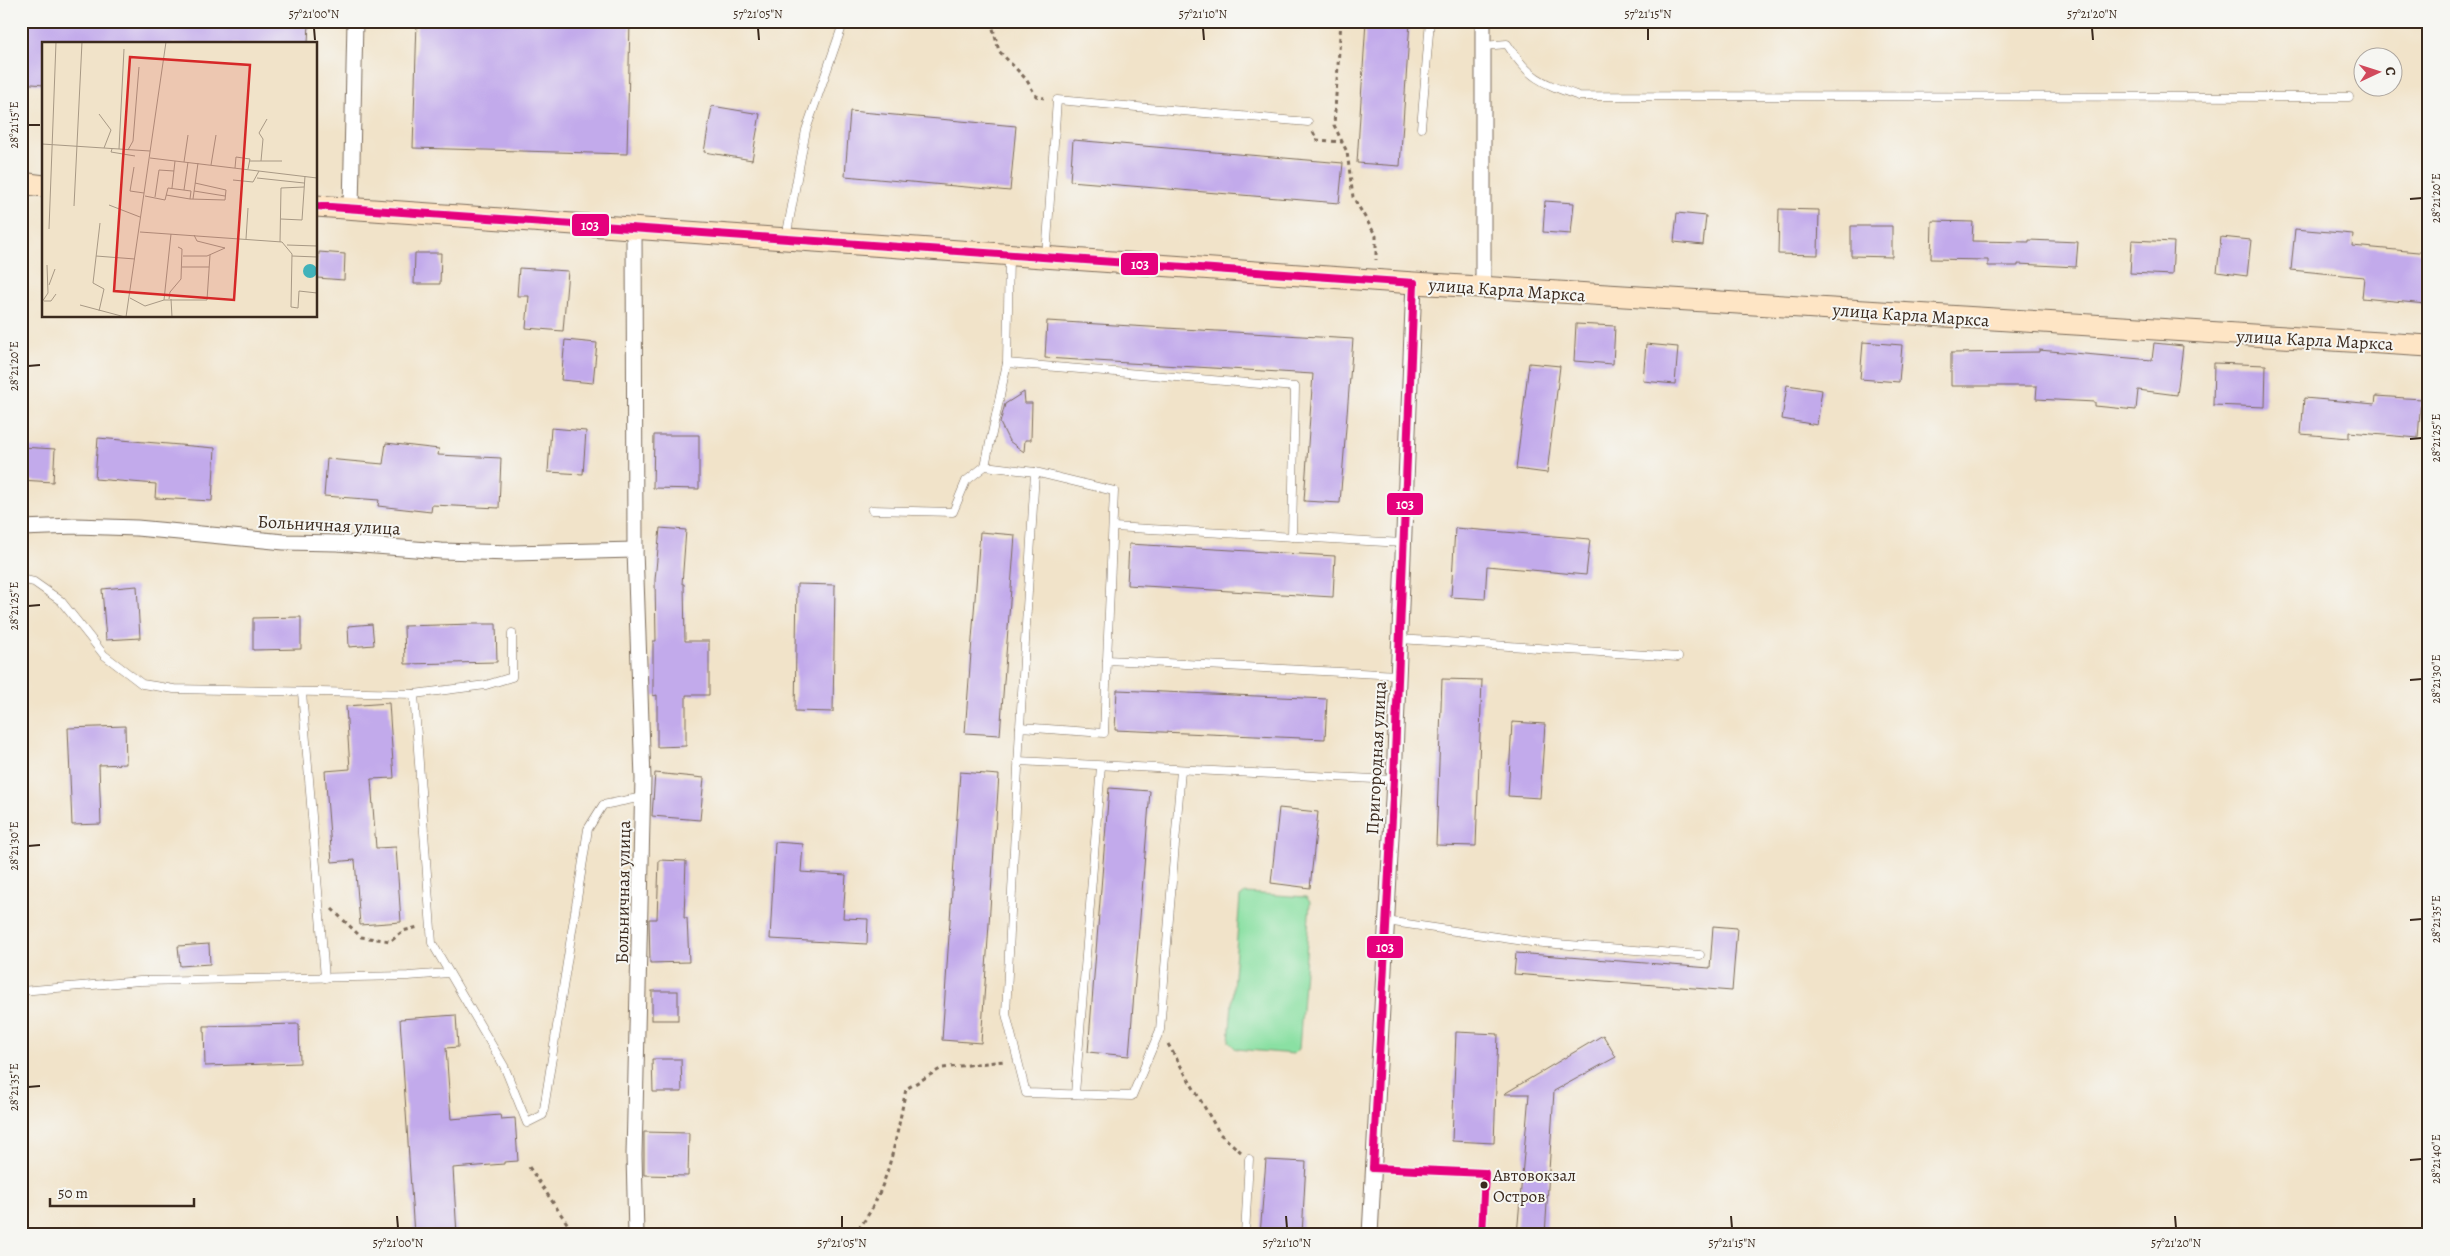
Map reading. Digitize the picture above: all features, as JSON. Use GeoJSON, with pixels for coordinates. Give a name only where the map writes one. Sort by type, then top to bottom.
{"type":"FeatureCollection","features":[{"type":"Feature","properties":{"kind":"main road"},"geometry":{"type":"LineString","coordinates":[[21,183],[42,186]]}},
{"type":"Feature","properties":{"kind":"main road","name":"улица Карла Маркса"},"geometry":{"type":"LineString","coordinates":[[318,206],[1377,281],[2429,346]]}},
{"type":"Feature","properties":{"kind":"street"},"geometry":{"type":"LineString","coordinates":[[351,208],[355,21]]}},
{"type":"Feature","properties":{"kind":"street"},"geometry":{"type":"LineString","coordinates":[[1483,21],[1483,288]]}},
{"type":"Feature","properties":{"kind":"street","name":"Больничная улица"},"geometry":{"type":"LineString","coordinates":[[634,227],[635,550],[643,797],[634,1155],[636,1235]]}},
{"type":"Feature","properties":{"kind":"street","name":"Пригородная улица"},"geometry":{"type":"LineString","coordinates":[[1370,1235],[1394,780],[1414,283]]}},
{"type":"Feature","properties":{"kind":"street","name":"Больничная улица"},"geometry":{"type":"LineString","coordinates":[[21,528],[76,526],[137,528],[284,542],[337,543],[442,551],[512,553],[635,550]]}},
{"type":"Feature","properties":{"kind":"lane"},"geometry":{"type":"LineString","coordinates":[[786,239],[806,130],[844,21]]}},
{"type":"Feature","properties":{"kind":"lane"},"geometry":{"type":"LineString","coordinates":[[1421,128],[1430,21]]}},
{"type":"Feature","properties":{"kind":"lane"},"geometry":{"type":"LineString","coordinates":[[1483,46],[1507,44],[1521,66],[1543,84],[1579,96],[2349,97]]}},
{"type":"Feature","properties":{"kind":"lane"},"geometry":{"type":"LineString","coordinates":[[1046,258],[1057,100],[1308,122]]}},
{"type":"Feature","properties":{"kind":"lane"},"geometry":{"type":"LineString","coordinates":[[872,510],[953,512],[966,481],[985,466],[1007,363],[1009,255]]}},
{"type":"Feature","properties":{"kind":"lane"},"geometry":{"type":"LineString","coordinates":[[1007,363],[1295,387],[1292,537]]}},
{"type":"Feature","properties":{"kind":"lane"},"geometry":{"type":"LineString","coordinates":[[985,466],[1035,472],[1114,492],[1104,733],[1020,727]]}},
{"type":"Feature","properties":{"kind":"lane"},"geometry":{"type":"LineString","coordinates":[[1035,472],[1018,761],[1006,1014],[1026,1093],[1132,1096],[1160,1030],[1181,770]]}},
{"type":"Feature","properties":{"kind":"lane"},"geometry":{"type":"LineString","coordinates":[[1113,527],[1403,543]]}},
{"type":"Feature","properties":{"kind":"lane"},"geometry":{"type":"LineString","coordinates":[[21,579],[34,582],[61,602],[104,655],[142,684],[174,689],[414,694],[486,685],[512,677],[512,632]]}},
{"type":"Feature","properties":{"kind":"lane"},"geometry":{"type":"LineString","coordinates":[[1400,639],[1678,657]]}},
{"type":"Feature","properties":{"kind":"lane"},"geometry":{"type":"LineString","coordinates":[[1107,660],[1398,675]]}},
{"type":"Feature","properties":{"kind":"lane"},"geometry":{"type":"LineString","coordinates":[[302,692],[325,978]]}},
{"type":"Feature","properties":{"kind":"lane"},"geometry":{"type":"LineString","coordinates":[[414,694],[432,943],[504,1066],[527,1123],[543,1115],[588,829],[603,805],[643,797]]}},
{"type":"Feature","properties":{"kind":"lane"},"geometry":{"type":"LineString","coordinates":[[1018,761],[1394,780]]}},
{"type":"Feature","properties":{"kind":"lane"},"geometry":{"type":"LineString","coordinates":[[1075,1094],[1101,766]]}},
{"type":"Feature","properties":{"kind":"lane"},"geometry":{"type":"LineString","coordinates":[[1386,921],[1531,942],[1700,955]]}},
{"type":"Feature","properties":{"kind":"lane"},"geometry":{"type":"LineString","coordinates":[[21,991],[140,981],[325,978],[449,973]]}},
{"type":"Feature","properties":{"kind":"lane"},"geometry":{"type":"LineString","coordinates":[[1245,1235],[1249,1159]]}},
{"type":"Feature","properties":{"kind":"lane"},"geometry":{"type":"LineString","coordinates":[[1373,1168],[1485,1174],[1482,1235]]}},
{"type":"Feature","properties":{"kind":"path"},"geometry":{"type":"LineString","coordinates":[[991,21],[999,51],[1026,79],[1036,96],[1057,100]]}},
{"type":"Feature","properties":{"kind":"path"},"geometry":{"type":"LineString","coordinates":[[1341,21],[1334,125],[1348,152],[1354,197],[1376,236],[1377,281]]}},
{"type":"Feature","properties":{"kind":"path"},"geometry":{"type":"LineString","coordinates":[[1308,122],[1317,140],[1343,142]]}},
{"type":"Feature","properties":{"kind":"path"},"geometry":{"type":"LineString","coordinates":[[318,891],[338,915],[361,937],[391,941],[403,931],[431,924]]}},
{"type":"Feature","properties":{"kind":"path"},"geometry":{"type":"LineString","coordinates":[[1160,1030],[1220,1134],[1249,1159]]}},
{"type":"Feature","properties":{"kind":"path"},"geometry":{"type":"LineString","coordinates":[[853,1235],[864,1222],[879,1193],[895,1140],[906,1089],[942,1068],[1017,1059]]}},
{"type":"Feature","properties":{"kind":"path"},"geometry":{"type":"LineString","coordinates":[[529,1167],[576,1235]]}},
{"type":"Feature","properties":{"kind":"green space"},"geometry":{"type":"Polygon","coordinates":[[[1245,893],[1306,897],[1310,902],[1299,1049],[1294,1054],[1236,1049],[1229,1042],[1240,897],[1245,893]]]}},
{"type":"Feature","properties":{"kind":"building"},"geometry":{"type":"Polygon","coordinates":[[[21,21],[309,21],[308,42],[42,42],[42,85],[21,83],[21,21]]]}},
{"type":"Feature","properties":{"kind":"building"},"geometry":{"type":"Polygon","coordinates":[[[417,21],[630,21],[627,154],[413,148],[417,21]]]}},
{"type":"Feature","properties":{"kind":"building"},"geometry":{"type":"Polygon","coordinates":[[[1366,21],[1410,21],[1400,166],[1357,163],[1366,21]]]}},
{"type":"Feature","properties":{"kind":"building"},"geometry":{"type":"Polygon","coordinates":[[[712,106],[760,114],[752,160],[704,152],[712,106]]]}},
{"type":"Feature","properties":{"kind":"building"},"geometry":{"type":"Polygon","coordinates":[[[850,111],[1016,126],[1010,191],[845,176],[850,111]]]}},
{"type":"Feature","properties":{"kind":"building"},"geometry":{"type":"Polygon","coordinates":[[[1073,140],[1343,163],[1339,203],[1070,181],[1073,140]]]}},
{"type":"Feature","properties":{"kind":"building"},"geometry":{"type":"Polygon","coordinates":[[[1545,201],[1574,203],[1571,234],[1543,232],[1545,201]]]}},
{"type":"Feature","properties":{"kind":"building"},"geometry":{"type":"Polygon","coordinates":[[[1779,209],[1819,210],[1818,255],[1778,254],[1779,209]]]}},
{"type":"Feature","properties":{"kind":"building"},"geometry":{"type":"Polygon","coordinates":[[[1677,213],[1706,216],[1703,245],[1674,242],[1677,213]]]}},
{"type":"Feature","properties":{"kind":"building"},"geometry":{"type":"Polygon","coordinates":[[[1932,221],[1973,222],[1972,241],[2029,242],[2029,240],[2078,242],[2076,267],[2018,264],[2018,266],[1988,266],[1988,260],[1931,259],[1932,221]]]}},
{"type":"Feature","properties":{"kind":"building"},"geometry":{"type":"Polygon","coordinates":[[[1851,226],[1892,226],[1892,257],[1851,256],[1851,226]]]}},
{"type":"Feature","properties":{"kind":"building"},"geometry":{"type":"Polygon","coordinates":[[[2295,229],[2353,234],[2352,246],[2429,253],[2426,304],[2362,298],[2364,277],[2291,270],[2295,229]]]}},
{"type":"Feature","properties":{"kind":"building"},"geometry":{"type":"Polygon","coordinates":[[[2221,237],[2251,240],[2247,276],[2217,272],[2221,237]]]}},
{"type":"Feature","properties":{"kind":"building"},"geometry":{"type":"Polygon","coordinates":[[[2132,240],[2174,242],[2172,275],[2130,273],[2132,240]]]}},
{"type":"Feature","properties":{"kind":"building"},"geometry":{"type":"Polygon","coordinates":[[[319,252],[345,254],[344,280],[318,278],[319,252]]]}},
{"type":"Feature","properties":{"kind":"building"},"geometry":{"type":"Polygon","coordinates":[[[415,253],[441,253],[440,284],[414,284],[415,253]]]}},
{"type":"Feature","properties":{"kind":"building"},"geometry":{"type":"Polygon","coordinates":[[[519,268],[568,271],[563,331],[526,328],[529,296],[517,296],[519,268]]]}},
{"type":"Feature","properties":{"kind":"building"},"geometry":{"type":"Polygon","coordinates":[[[1047,321],[1353,339],[1340,503],[1304,501],[1313,374],[1045,358],[1047,321]]]}},
{"type":"Feature","properties":{"kind":"building"},"geometry":{"type":"Polygon","coordinates":[[[1576,324],[1615,326],[1613,364],[1574,361],[1576,324]]]}},
{"type":"Feature","properties":{"kind":"building"},"geometry":{"type":"Polygon","coordinates":[[[565,340],[597,343],[593,383],[561,380],[565,340]]]}},
{"type":"Feature","properties":{"kind":"building"},"geometry":{"type":"Polygon","coordinates":[[[1863,342],[1902,345],[1899,382],[1860,379],[1863,342]]]}},
{"type":"Feature","properties":{"kind":"building"},"geometry":{"type":"Polygon","coordinates":[[[2154,343],[2183,346],[2177,395],[2138,390],[2136,410],[2095,406],[2095,402],[2036,399],[2037,386],[1951,386],[1951,353],[2039,352],[2039,350],[2152,360],[2154,343]]]}},
{"type":"Feature","properties":{"kind":"building"},"geometry":{"type":"Polygon","coordinates":[[[1646,344],[1678,347],[1675,384],[1643,381],[1646,344]]]}},
{"type":"Feature","properties":{"kind":"building"},"geometry":{"type":"Polygon","coordinates":[[[1529,363],[1560,366],[1547,473],[1516,469],[1529,363]]]}},
{"type":"Feature","properties":{"kind":"building"},"geometry":{"type":"Polygon","coordinates":[[[2214,363],[2266,365],[2265,407],[2213,405],[2214,363]]]}},
{"type":"Feature","properties":{"kind":"building"},"geometry":{"type":"Polygon","coordinates":[[[1787,385],[1822,390],[1817,425],[1782,419],[1787,385]]]}},
{"type":"Feature","properties":{"kind":"building"},"geometry":{"type":"Polygon","coordinates":[[[1024,392],[1025,403],[1032,403],[1031,440],[1025,440],[1024,452],[1009,441],[1000,423],[1005,404],[1024,392]]]}},
{"type":"Feature","properties":{"kind":"building"},"geometry":{"type":"Polygon","coordinates":[[[2376,396],[2421,399],[2418,438],[2349,432],[2349,438],[2301,434],[2304,398],[2375,404],[2376,396]]]}},
{"type":"Feature","properties":{"kind":"building"},"geometry":{"type":"Polygon","coordinates":[[[551,428],[586,431],[583,474],[548,472],[551,428]]]}},
{"type":"Feature","properties":{"kind":"building"},"geometry":{"type":"Polygon","coordinates":[[[654,435],[699,435],[699,489],[653,488],[654,435]]]}},
{"type":"Feature","properties":{"kind":"building"},"geometry":{"type":"Polygon","coordinates":[[[98,438],[215,448],[212,501],[155,498],[156,484],[95,479],[98,438]]]}},
{"type":"Feature","properties":{"kind":"building"},"geometry":{"type":"Polygon","coordinates":[[[386,443],[439,449],[438,455],[501,458],[499,508],[432,505],[431,512],[378,506],[379,500],[324,496],[327,459],[383,464],[386,443]]]}},
{"type":"Feature","properties":{"kind":"building"},"geometry":{"type":"Polygon","coordinates":[[[21,447],[55,449],[53,482],[21,480],[21,447]]]}},
{"type":"Feature","properties":{"kind":"building"},"geometry":{"type":"Polygon","coordinates":[[[660,528],[686,530],[682,584],[684,584],[685,641],[709,641],[709,695],[686,695],[686,746],[657,747],[657,695],[653,696],[653,641],[656,641],[655,580],[660,528]]]}},
{"type":"Feature","properties":{"kind":"building"},"geometry":{"type":"Polygon","coordinates":[[[1455,528],[1590,539],[1586,575],[1487,566],[1485,599],[1451,597],[1455,528]]]}},
{"type":"Feature","properties":{"kind":"building"},"geometry":{"type":"Polygon","coordinates":[[[980,532],[1015,535],[1000,735],[965,733],[980,532]]]}},
{"type":"Feature","properties":{"kind":"building"},"geometry":{"type":"Polygon","coordinates":[[[1129,544],[1335,556],[1333,597],[1127,585],[1129,544]]]}},
{"type":"Feature","properties":{"kind":"building"},"geometry":{"type":"Polygon","coordinates":[[[797,584],[835,585],[833,712],[795,711],[797,584]]]}},
{"type":"Feature","properties":{"kind":"building"},"geometry":{"type":"Polygon","coordinates":[[[137,586],[140,638],[106,640],[102,589],[137,586]]]}},
{"type":"Feature","properties":{"kind":"building"},"geometry":{"type":"Polygon","coordinates":[[[301,617],[301,649],[253,650],[253,618],[301,617]]]}},
{"type":"Feature","properties":{"kind":"building"},"geometry":{"type":"Polygon","coordinates":[[[372,624],[374,645],[349,647],[348,626],[372,624]]]}},
{"type":"Feature","properties":{"kind":"building"},"geometry":{"type":"Polygon","coordinates":[[[496,624],[497,662],[405,664],[404,626],[496,624]]]}},
{"type":"Feature","properties":{"kind":"building"},"geometry":{"type":"Polygon","coordinates":[[[1442,679],[1482,680],[1476,846],[1436,845],[1442,679]]]}},
{"type":"Feature","properties":{"kind":"building"},"geometry":{"type":"Polygon","coordinates":[[[1117,690],[1327,699],[1325,739],[1115,730],[1117,690]]]}},
{"type":"Feature","properties":{"kind":"building"},"geometry":{"type":"Polygon","coordinates":[[[389,703],[394,778],[371,779],[376,848],[396,847],[401,922],[360,925],[355,860],[332,862],[325,771],[350,769],[346,706],[389,703]]]}},
{"type":"Feature","properties":{"kind":"building"},"geometry":{"type":"Polygon","coordinates":[[[1512,722],[1545,724],[1540,798],[1508,796],[1512,722]]]}},
{"type":"Feature","properties":{"kind":"building"},"geometry":{"type":"Polygon","coordinates":[[[125,726],[126,764],[99,765],[101,824],[72,825],[68,728],[125,726]]]}},
{"type":"Feature","properties":{"kind":"building"},"geometry":{"type":"Polygon","coordinates":[[[960,772],[999,775],[981,1043],[942,1040],[960,772]]]}},
{"type":"Feature","properties":{"kind":"building"},"geometry":{"type":"Polygon","coordinates":[[[655,773],[704,778],[700,820],[652,816],[655,773]]]}},
{"type":"Feature","properties":{"kind":"building"},"geometry":{"type":"Polygon","coordinates":[[[1109,788],[1150,791],[1129,1056],[1088,1052],[1109,788]]]}},
{"type":"Feature","properties":{"kind":"building"},"geometry":{"type":"Polygon","coordinates":[[[1279,808],[1318,812],[1310,888],[1271,883],[1279,808]]]}},
{"type":"Feature","properties":{"kind":"building"},"geometry":{"type":"Polygon","coordinates":[[[775,842],[803,844],[801,872],[846,875],[843,918],[868,919],[867,944],[770,939],[775,842]]]}},
{"type":"Feature","properties":{"kind":"building"},"geometry":{"type":"Polygon","coordinates":[[[659,860],[686,861],[684,918],[687,918],[689,962],[650,963],[649,919],[657,919],[659,860]]]}},
{"type":"Feature","properties":{"kind":"building"},"geometry":{"type":"Polygon","coordinates":[[[1713,926],[1737,928],[1732,991],[1514,974],[1516,953],[1710,968],[1713,926]]]}},
{"type":"Feature","properties":{"kind":"building"},"geometry":{"type":"Polygon","coordinates":[[[209,944],[210,964],[180,966],[178,946],[209,944]]]}},
{"type":"Feature","properties":{"kind":"building"},"geometry":{"type":"Polygon","coordinates":[[[652,991],[678,991],[678,1020],[652,1020],[652,991]]]}},
{"type":"Feature","properties":{"kind":"building"},"geometry":{"type":"Polygon","coordinates":[[[456,1015],[458,1047],[446,1048],[451,1119],[500,1115],[501,1119],[515,1118],[518,1161],[453,1168],[457,1235],[414,1235],[400,1019],[456,1015]]]}},
{"type":"Feature","properties":{"kind":"building"},"geometry":{"type":"Polygon","coordinates":[[[299,1024],[300,1063],[205,1066],[204,1026],[299,1024]]]}},
{"type":"Feature","properties":{"kind":"building","name":"Автовокзал Остров"},"geometry":{"type":"Polygon","coordinates":[[[1456,1032],[1498,1034],[1494,1143],[1452,1141],[1456,1032]]]}},
{"type":"Feature","properties":{"kind":"building"},"geometry":{"type":"Polygon","coordinates":[[[1603,1035],[1616,1057],[1554,1091],[1545,1235],[1517,1235],[1529,1094],[1504,1094],[1603,1035]]]}},
{"type":"Feature","properties":{"kind":"building"},"geometry":{"type":"Polygon","coordinates":[[[652,1059],[681,1059],[682,1092],[653,1092],[652,1059]]]}},
{"type":"Feature","properties":{"kind":"building"},"geometry":{"type":"Polygon","coordinates":[[[644,1132],[689,1133],[688,1176],[644,1175],[644,1132]]]}},
{"type":"Feature","properties":{"kind":"building"},"geometry":{"type":"Polygon","coordinates":[[[1266,1160],[1306,1162],[1302,1235],[1260,1235],[1266,1160]]]}},
{"type":"Feature","properties":{"kind":"transit line","name":"103"},"geometry":{"type":"LineString","coordinates":[[318,206],[1414,283]]}},
{"type":"Feature","properties":{"kind":"transit line","name":"103"},"geometry":{"type":"LineString","coordinates":[[1373,1168],[1394,780],[1414,283]]}},
{"type":"Feature","properties":{"kind":"transit line","name":"103"},"geometry":{"type":"LineString","coordinates":[[1373,1168],[1485,1173],[1482,1235]]}},
{"type":"Feature","properties":{"kind":"place","name":"Автовокзал Остров"},"geometry":{"type":"Point","coordinates":[1484,1185]}}]}
